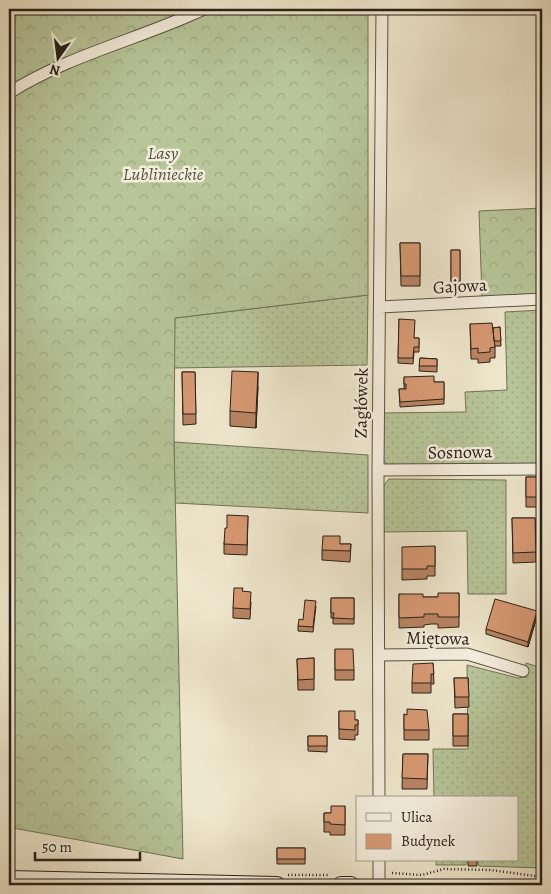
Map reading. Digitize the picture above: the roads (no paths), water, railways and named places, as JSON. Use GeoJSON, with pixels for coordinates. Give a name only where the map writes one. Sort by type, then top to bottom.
{"type":"FeatureCollection","features":[{"type":"Feature","properties":{"kind":"street"},"geometry":{"type":"LineString","coordinates":[[9,93],[67,62],[134,38],[204,9]]}},
{"type":"Feature","properties":{"kind":"street","name":"Zagłówek"},"geometry":{"type":"LineString","coordinates":[[379,796],[378,470],[382,9]]}},
{"type":"Feature","properties":{"kind":"street","name":"Gajowa"},"geometry":{"type":"LineString","coordinates":[[380,308],[542,299]]}},
{"type":"Feature","properties":{"kind":"street","name":"Sosnowa"},"geometry":{"type":"LineString","coordinates":[[378,470],[542,469]]}},
{"type":"Feature","properties":{"kind":"street","name":"Miętowa"},"geometry":{"type":"LineString","coordinates":[[379,655],[467,654],[523,671]]}},
{"type":"Feature","properties":{"kind":"street"},"geometry":{"type":"LineString","coordinates":[[379,862],[379,885]]}},
{"type":"Feature","properties":{"kind":"street"},"geometry":{"type":"LineString","coordinates":[[9,879],[277,885]]}},
{"type":"Feature","properties":{"kind":"street"},"geometry":{"type":"LineString","coordinates":[[341,885],[351,885]]}},
{"type":"Feature","properties":{"kind":"park label","name":"Lasy Lublinieckie"},"geometry":{"type":"Point","coordinates":[163,163]}}]}
